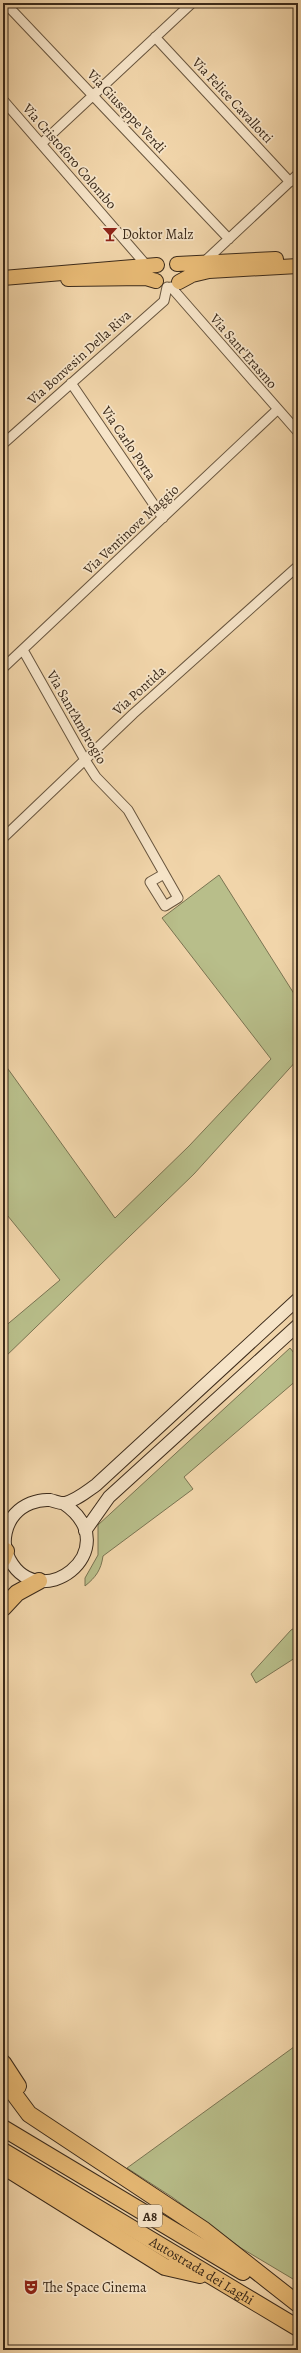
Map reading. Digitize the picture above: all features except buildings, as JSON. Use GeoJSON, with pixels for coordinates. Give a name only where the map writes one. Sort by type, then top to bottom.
{"type":"FeatureCollection","features":[{"type":"Feature","properties":{"kind":"highway"},"geometry":{"type":"LineString","coordinates":[[3,1608],[17,1593],[38,1581]]}},
{"type":"Feature","properties":{"kind":"highway"},"geometry":{"type":"LineString","coordinates":[[3,2063],[31,2105],[68,2140]]}},
{"type":"Feature","properties":{"kind":"highway"},"geometry":{"type":"LineString","coordinates":[[3,2079],[29,2114],[204,2230],[298,2304]]}},
{"type":"Feature","properties":{"kind":"highway","name":"Autostrada dei Laghi"},"geometry":{"type":"LineString","coordinates":[[3,2128],[298,2304]]}},
{"type":"Feature","properties":{"kind":"highway","name":"Autostrada dei Laghi"},"geometry":{"type":"LineString","coordinates":[[3,2151],[298,2328]]}},
{"type":"Feature","properties":{"kind":"highway"},"geometry":{"type":"LineString","coordinates":[[3,2166],[165,2267],[217,2280]]}},
{"type":"Feature","properties":{"kind":"main road"},"geometry":{"type":"LineString","coordinates":[[3,278],[42,276],[86,269],[152,265],[168,260],[177,264],[298,258]]}},
{"type":"Feature","properties":{"kind":"main road"},"geometry":{"type":"LineString","coordinates":[[168,284],[181,271],[177,264]]}},
{"type":"Feature","properties":{"kind":"main road"},"geometry":{"type":"LineString","coordinates":[[152,265],[154,273],[168,284]]}},
{"type":"Feature","properties":{"kind":"main road"},"geometry":{"type":"LineString","coordinates":[[42,276],[79,279],[146,278],[168,284],[192,275],[209,271],[298,266]]}},
{"type":"Feature","properties":{"kind":"street","name":"Via Giuseppe Verdi"},"geometry":{"type":"LineString","coordinates":[[5,3],[229,239]]}},
{"type":"Feature","properties":{"kind":"street"},"geometry":{"type":"LineString","coordinates":[[41,144],[192,3]]}},
{"type":"Feature","properties":{"kind":"street","name":"Via Felice Cavallotti"},"geometry":{"type":"LineString","coordinates":[[155,37],[290,182]]}},
{"type":"Feature","properties":{"kind":"street","name":"Via Cristoforo Colombo"},"geometry":{"type":"LineString","coordinates":[[3,100],[41,144],[152,265]]}},
{"type":"Feature","properties":{"kind":"street"},"geometry":{"type":"LineString","coordinates":[[204,262],[298,174]]}},
{"type":"Feature","properties":{"kind":"street","name":"Via Bonvesin Della Riva"},"geometry":{"type":"LineString","coordinates":[[3,444],[164,301],[168,284]]}},
{"type":"Feature","properties":{"kind":"street","name":"Via Sant'Erasmo"},"geometry":{"type":"LineString","coordinates":[[168,284],[298,432]]}},
{"type":"Feature","properties":{"kind":"street","name":"Via Carlo Porta"},"geometry":{"type":"LineString","coordinates":[[71,383],[163,518]]}},
{"type":"Feature","properties":{"kind":"street","name":"Via Ventinove Maggio"},"geometry":{"type":"LineString","coordinates":[[3,668],[24,650],[278,410]]}},
{"type":"Feature","properties":{"kind":"street","name":"Via Pontida"},"geometry":{"type":"LineString","coordinates":[[3,838],[85,760],[298,566]]}},
{"type":"Feature","properties":{"kind":"street","name":"Via Sant'Ambrogio"},"geometry":{"type":"LineString","coordinates":[[24,650],[85,760],[96,776],[128,810],[164,874]]}},
{"type":"Feature","properties":{"kind":"street"},"geometry":{"type":"LineString","coordinates":[[63,1504],[80,1497],[96,1485],[298,1299]]}},
{"type":"Feature","properties":{"kind":"street"},"geometry":{"type":"LineString","coordinates":[[85,1530],[109,1497],[298,1325]]}},
{"type":"Feature","properties":{"kind":"street"},"geometry":{"type":"LineString","coordinates":[[50,1500],[63,1504],[81,1519],[85,1530],[86,1544],[83,1557],[76,1568],[65,1577],[52,1581],[38,1581],[27,1577],[18,1571],[4,1555],[7,1526],[14,1515],[24,1506],[36,1501],[50,1500]]}},
{"type":"Feature","properties":{"kind":"green space"},"geometry":{"type":"Polygon","coordinates":[[[219,875],[298,1000],[298,1059],[194,1174],[3,1359],[3,1328],[60,1280],[3,1210],[3,1062],[115,1218],[189,1146],[271,1059],[162,918],[219,875]]]}},
{"type":"Feature","properties":{"kind":"green space"},"geometry":{"type":"Polygon","coordinates":[[[290,1348],[298,1358],[298,1379],[184,1477],[193,1489],[103,1556],[97,1573],[85,1586],[85,1578],[98,1555],[98,1525],[290,1348]]]}},
{"type":"Feature","properties":{"kind":"green space"},"geometry":{"type":"Polygon","coordinates":[[[298,1626],[298,1656],[256,1683],[251,1674],[291,1630],[298,1626]]]}},
{"type":"Feature","properties":{"kind":"green space"},"geometry":{"type":"Polygon","coordinates":[[[298,2044],[298,2282],[241,2248],[172,2197],[127,2168],[298,2044]]]}},
{"type":"Feature","properties":{"kind":"place","name":"Doktor Malz"},"geometry":{"type":"Point","coordinates":[110,234]}},
{"type":"Feature","properties":{"kind":"place","name":"The Space Cinema"},"geometry":{"type":"Point","coordinates":[31,2287]}}]}
